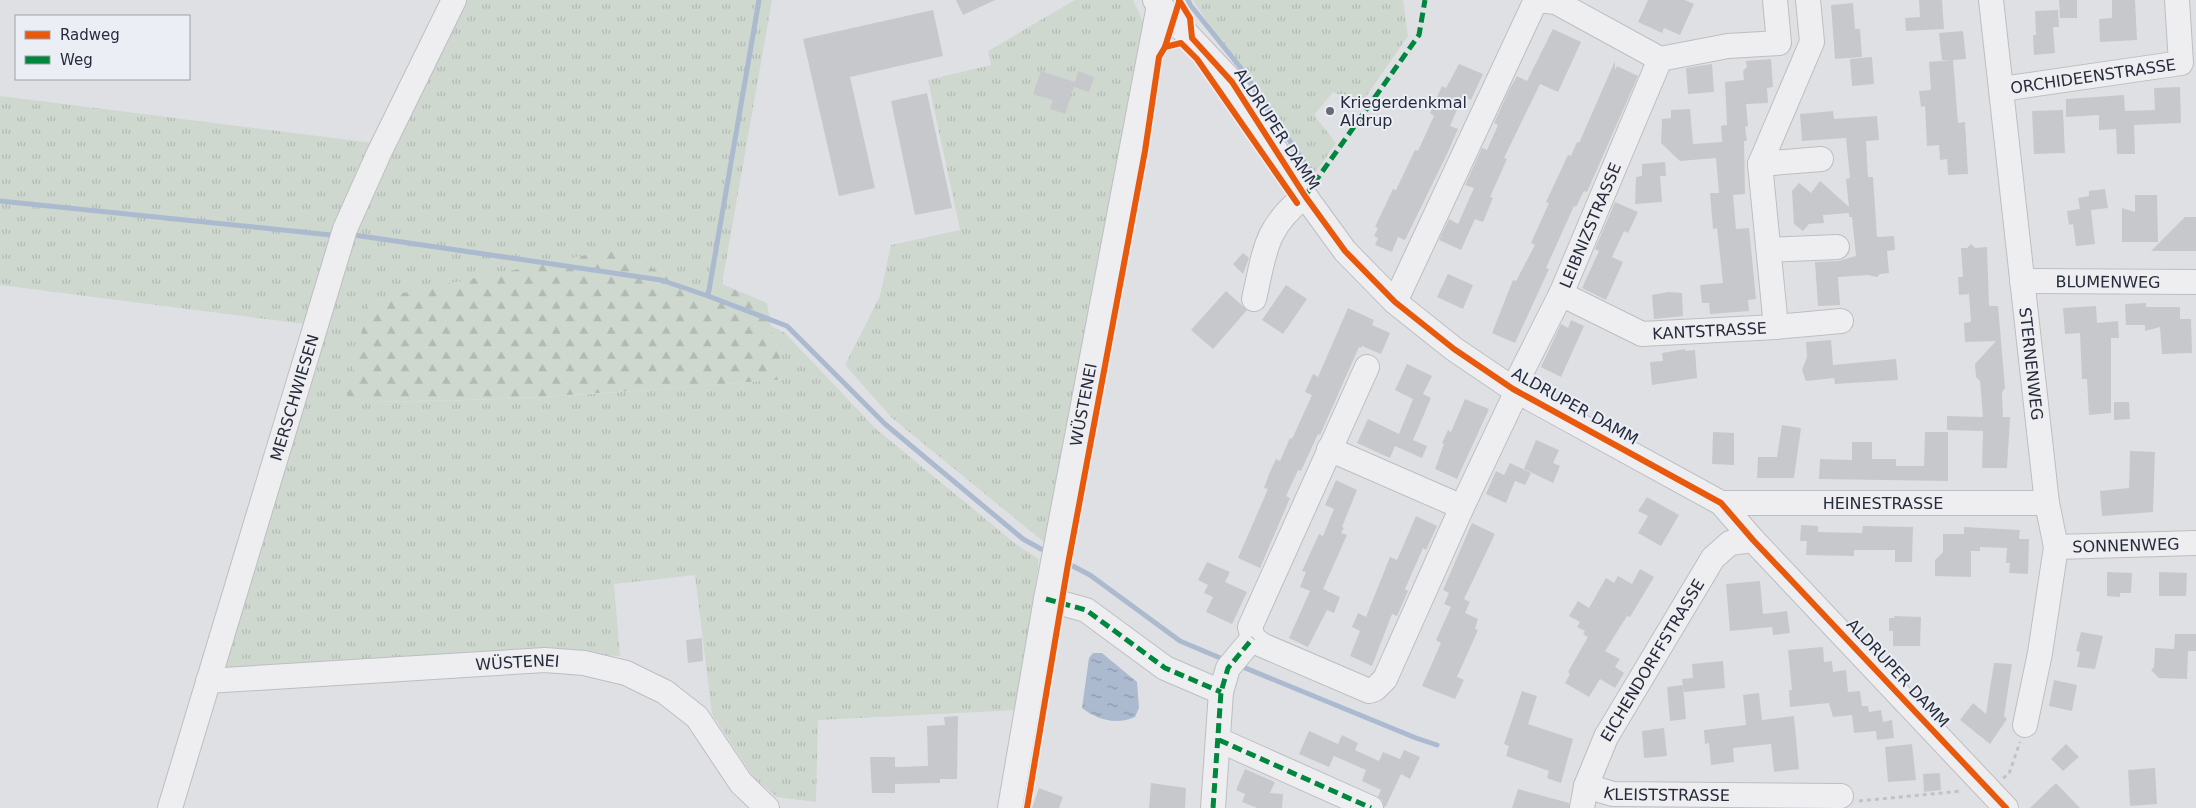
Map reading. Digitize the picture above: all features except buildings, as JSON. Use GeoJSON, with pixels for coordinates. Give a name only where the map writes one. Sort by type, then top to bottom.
{"type":"FeatureCollection","features":[{"type":"Feature","properties":{"kind":"street","name":"MERSCHWIESEN"},"geometry":{"type":"LineString","coordinates":[[170,808],[345,229],[379,153],[454,0]]}},
{"type":"Feature","properties":{"kind":"street"},"geometry":{"type":"LineString","coordinates":[[1395,302],[1537,0],[1556,2],[1660,59],[1728,46],[1812,42]]}},
{"type":"Feature","properties":{"kind":"street"},"geometry":{"type":"LineString","coordinates":[[1775,0],[1779,44]]}},
{"type":"Feature","properties":{"kind":"street","name":"KANTSTRASSE"},"geometry":{"type":"LineString","coordinates":[[1776,327],[1760,164],[1812,42],[1808,0]]}},
{"type":"Feature","properties":{"kind":"street","name":"STERNENWEG"},"geometry":{"type":"LineString","coordinates":[[1991,0],[2046,503],[2056,547],[2040,653],[2025,725]]}},
{"type":"Feature","properties":{"kind":"street","name":"ORCHIDEENSTRASSE"},"geometry":{"type":"LineString","coordinates":[[2002,89],[2181,63],[2177,0]]}},
{"type":"Feature","properties":{"kind":"street","name":"WÜSTENEI"},"geometry":{"type":"LineString","coordinates":[[1010,808],[1046,599],[1158,1]]}},
{"type":"Feature","properties":{"kind":"street","name":"ALDRUPER DAMM"},"geometry":{"type":"LineString","coordinates":[[1158,1],[1232,82],[1305,196],[1345,252],[1395,302],[1454,349],[1515,390],[1721,503],[1753,540],[2006,808]]}},
{"type":"Feature","properties":{"kind":"street","name":"LEIBNIZSTRASSE"},"geometry":{"type":"LineString","coordinates":[[1239,654],[1262,645],[1369,691],[1375,689],[1385,679],[1515,390],[1561,294],[1660,59]]}},
{"type":"Feature","properties":{"kind":"street"},"geometry":{"type":"LineString","coordinates":[[1760,164],[1821,159]]}},
{"type":"Feature","properties":{"kind":"street"},"geometry":{"type":"LineString","coordinates":[[1254,300],[1266,249],[1275,225],[1290,208],[1305,196]]}},
{"type":"Feature","properties":{"kind":"street"},"geometry":{"type":"LineString","coordinates":[[1769,250],[1836,247]]}},
{"type":"Feature","properties":{"kind":"street","name":"BLUMENWEG"},"geometry":{"type":"LineString","coordinates":[[2022,281],[2196,282]]}},
{"type":"Feature","properties":{"kind":"street","name":"KANTSTRASSE"},"geometry":{"type":"LineString","coordinates":[[1561,294],[1642,334],[1776,327],[1841,321]]}},
{"type":"Feature","properties":{"kind":"street"},"geometry":{"type":"LineString","coordinates":[[1213,808],[1221,692],[1367,367]]}},
{"type":"Feature","properties":{"kind":"street"},"geometry":{"type":"LineString","coordinates":[[1329,449],[1462,507]]}},
{"type":"Feature","properties":{"kind":"street","name":"HEINESTRASSE"},"geometry":{"type":"LineString","coordinates":[[1721,503],[2046,503]]}},
{"type":"Feature","properties":{"kind":"street","name":"EICHENDORFFSTRASSE"},"geometry":{"type":"LineString","coordinates":[[1584,797],[1606,737],[1713,558],[1730,543],[1753,540]]}},
{"type":"Feature","properties":{"kind":"street","name":"SONNENWEG"},"geometry":{"type":"LineString","coordinates":[[2056,547],[2196,543]]}},
{"type":"Feature","properties":{"kind":"street"},"geometry":{"type":"LineString","coordinates":[[1046,599],[1086,610],[1165,668],[1221,692]]}},
{"type":"Feature","properties":{"kind":"street","name":"WÜSTENEI"},"geometry":{"type":"LineString","coordinates":[[208,681],[545,660],[584,663],[626,673],[665,692],[678,702],[697,718],[741,783],[767,808]]}},
{"type":"Feature","properties":{"kind":"street"},"geometry":{"type":"LineString","coordinates":[[1218,740],[1371,808]]}},
{"type":"Feature","properties":{"kind":"street","name":"KLEISTSTRASSE"},"geometry":{"type":"LineString","coordinates":[[1584,797],[1613,794],[1841,796]]}},
{"type":"Feature","properties":{"kind":"path"},"geometry":{"type":"LineString","coordinates":[[1841,796],[1864,802],[1988,788],[2009,774],[2025,725]]}},
{"type":"Feature","properties":{"kind":"green space"},"geometry":{"type":"Polygon","coordinates":[[[463,0],[772,0],[722,284],[700,289],[610,250],[346,401],[511,399],[786,379],[771,326],[785,333],[876,429],[1017,545],[1039,559],[1018,710],[818,720],[816,802],[777,797],[754,778],[712,714],[695,575],[614,584],[620,656],[553,652],[219,673],[357,223],[463,0]]]}},
{"type":"Feature","properties":{"kind":"green space"},"geometry":{"type":"Polygon","coordinates":[[[1075,0],[1133,0],[1143,22],[1044,542],[892,418],[845,365],[880,296],[891,245],[960,230],[928,80],[991,65],[988,51],[1075,0]]]}},
{"type":"Feature","properties":{"kind":"green space"},"geometry":{"type":"Polygon","coordinates":[[[1193,0],[1403,0],[1408,36],[1361,104],[1333,92],[1314,115],[1336,143],[1315,173],[1226,51],[1193,0]]]}},
{"type":"Feature","properties":{"kind":"green space"},"geometry":{"type":"Polygon","coordinates":[[[0,96],[374,143],[305,324],[0,285],[0,96]]]}},
{"type":"Feature","properties":{"kind":"green space"},"geometry":{"type":"Polygon","coordinates":[[[610,250],[700,289],[722,284],[767,303],[771,326],[786,379],[621,392],[511,398],[346,401],[369,300],[610,250]]]}},
{"type":"Feature","properties":{"kind":"water"},"geometry":{"type":"Polygon","coordinates":[[[1093,653],[1102,653],[1137,682],[1139,708],[1135,717],[1121,721],[1107,720],[1094,716],[1082,708],[1089,658],[1093,653]]]}},
{"type":"Feature","properties":{"kind":"waterway"},"geometry":{"type":"LineString","coordinates":[[354,235],[661,280],[708,296],[759,0]]}},
{"type":"Feature","properties":{"kind":"waterway"},"geometry":{"type":"LineString","coordinates":[[1188,0],[1240,67],[1308,168]]}},
{"type":"Feature","properties":{"kind":"waterway"},"geometry":{"type":"LineString","coordinates":[[0,201],[331,235]]}},
{"type":"Feature","properties":{"kind":"waterway"},"geometry":{"type":"LineString","coordinates":[[708,296],[787,326],[885,424],[1023,539],[1041,549]]}},
{"type":"Feature","properties":{"kind":"waterway"},"geometry":{"type":"LineString","coordinates":[[1065,562],[1090,575],[1180,641],[1225,660]]}},
{"type":"Feature","properties":{"kind":"waterway"},"geometry":{"type":"LineString","coordinates":[[1238,665],[1437,745]]}},
{"type":"Feature","properties":{"kind":"marked path"},"geometry":{"type":"LineString","coordinates":[[1305,196],[1419,35],[1425,0]]}},
{"type":"Feature","properties":{"kind":"marked path"},"geometry":{"type":"LineString","coordinates":[[1046,599],[1086,610],[1165,668],[1221,692]]}},
{"type":"Feature","properties":{"kind":"marked path"},"geometry":{"type":"LineString","coordinates":[[1213,808],[1221,692],[1228,668],[1253,638]]}},
{"type":"Feature","properties":{"kind":"marked path"},"geometry":{"type":"LineString","coordinates":[[1219,740],[1371,808]]}},
{"type":"Feature","properties":{"kind":"cycle path"},"geometry":{"type":"LineString","coordinates":[[1179,0],[1190,18],[1192,38],[1232,82],[1305,196],[1345,251],[1395,302],[1454,349],[1513,389],[1721,503],[1753,540],[2006,808]]}},
{"type":"Feature","properties":{"kind":"cycle path"},"geometry":{"type":"LineString","coordinates":[[1027,808],[1068,564],[1145,151],[1159,57],[1165,47],[1179,2]]}},
{"type":"Feature","properties":{"kind":"cycle path"},"geometry":{"type":"LineString","coordinates":[[1165,47],[1181,43],[1197,59],[1297,203]]}},
{"type":"Feature","properties":{"kind":"place","name":"Kriegerdenkmal Aldrup"},"geometry":{"type":"Point","coordinates":[1330,111]}}]}
